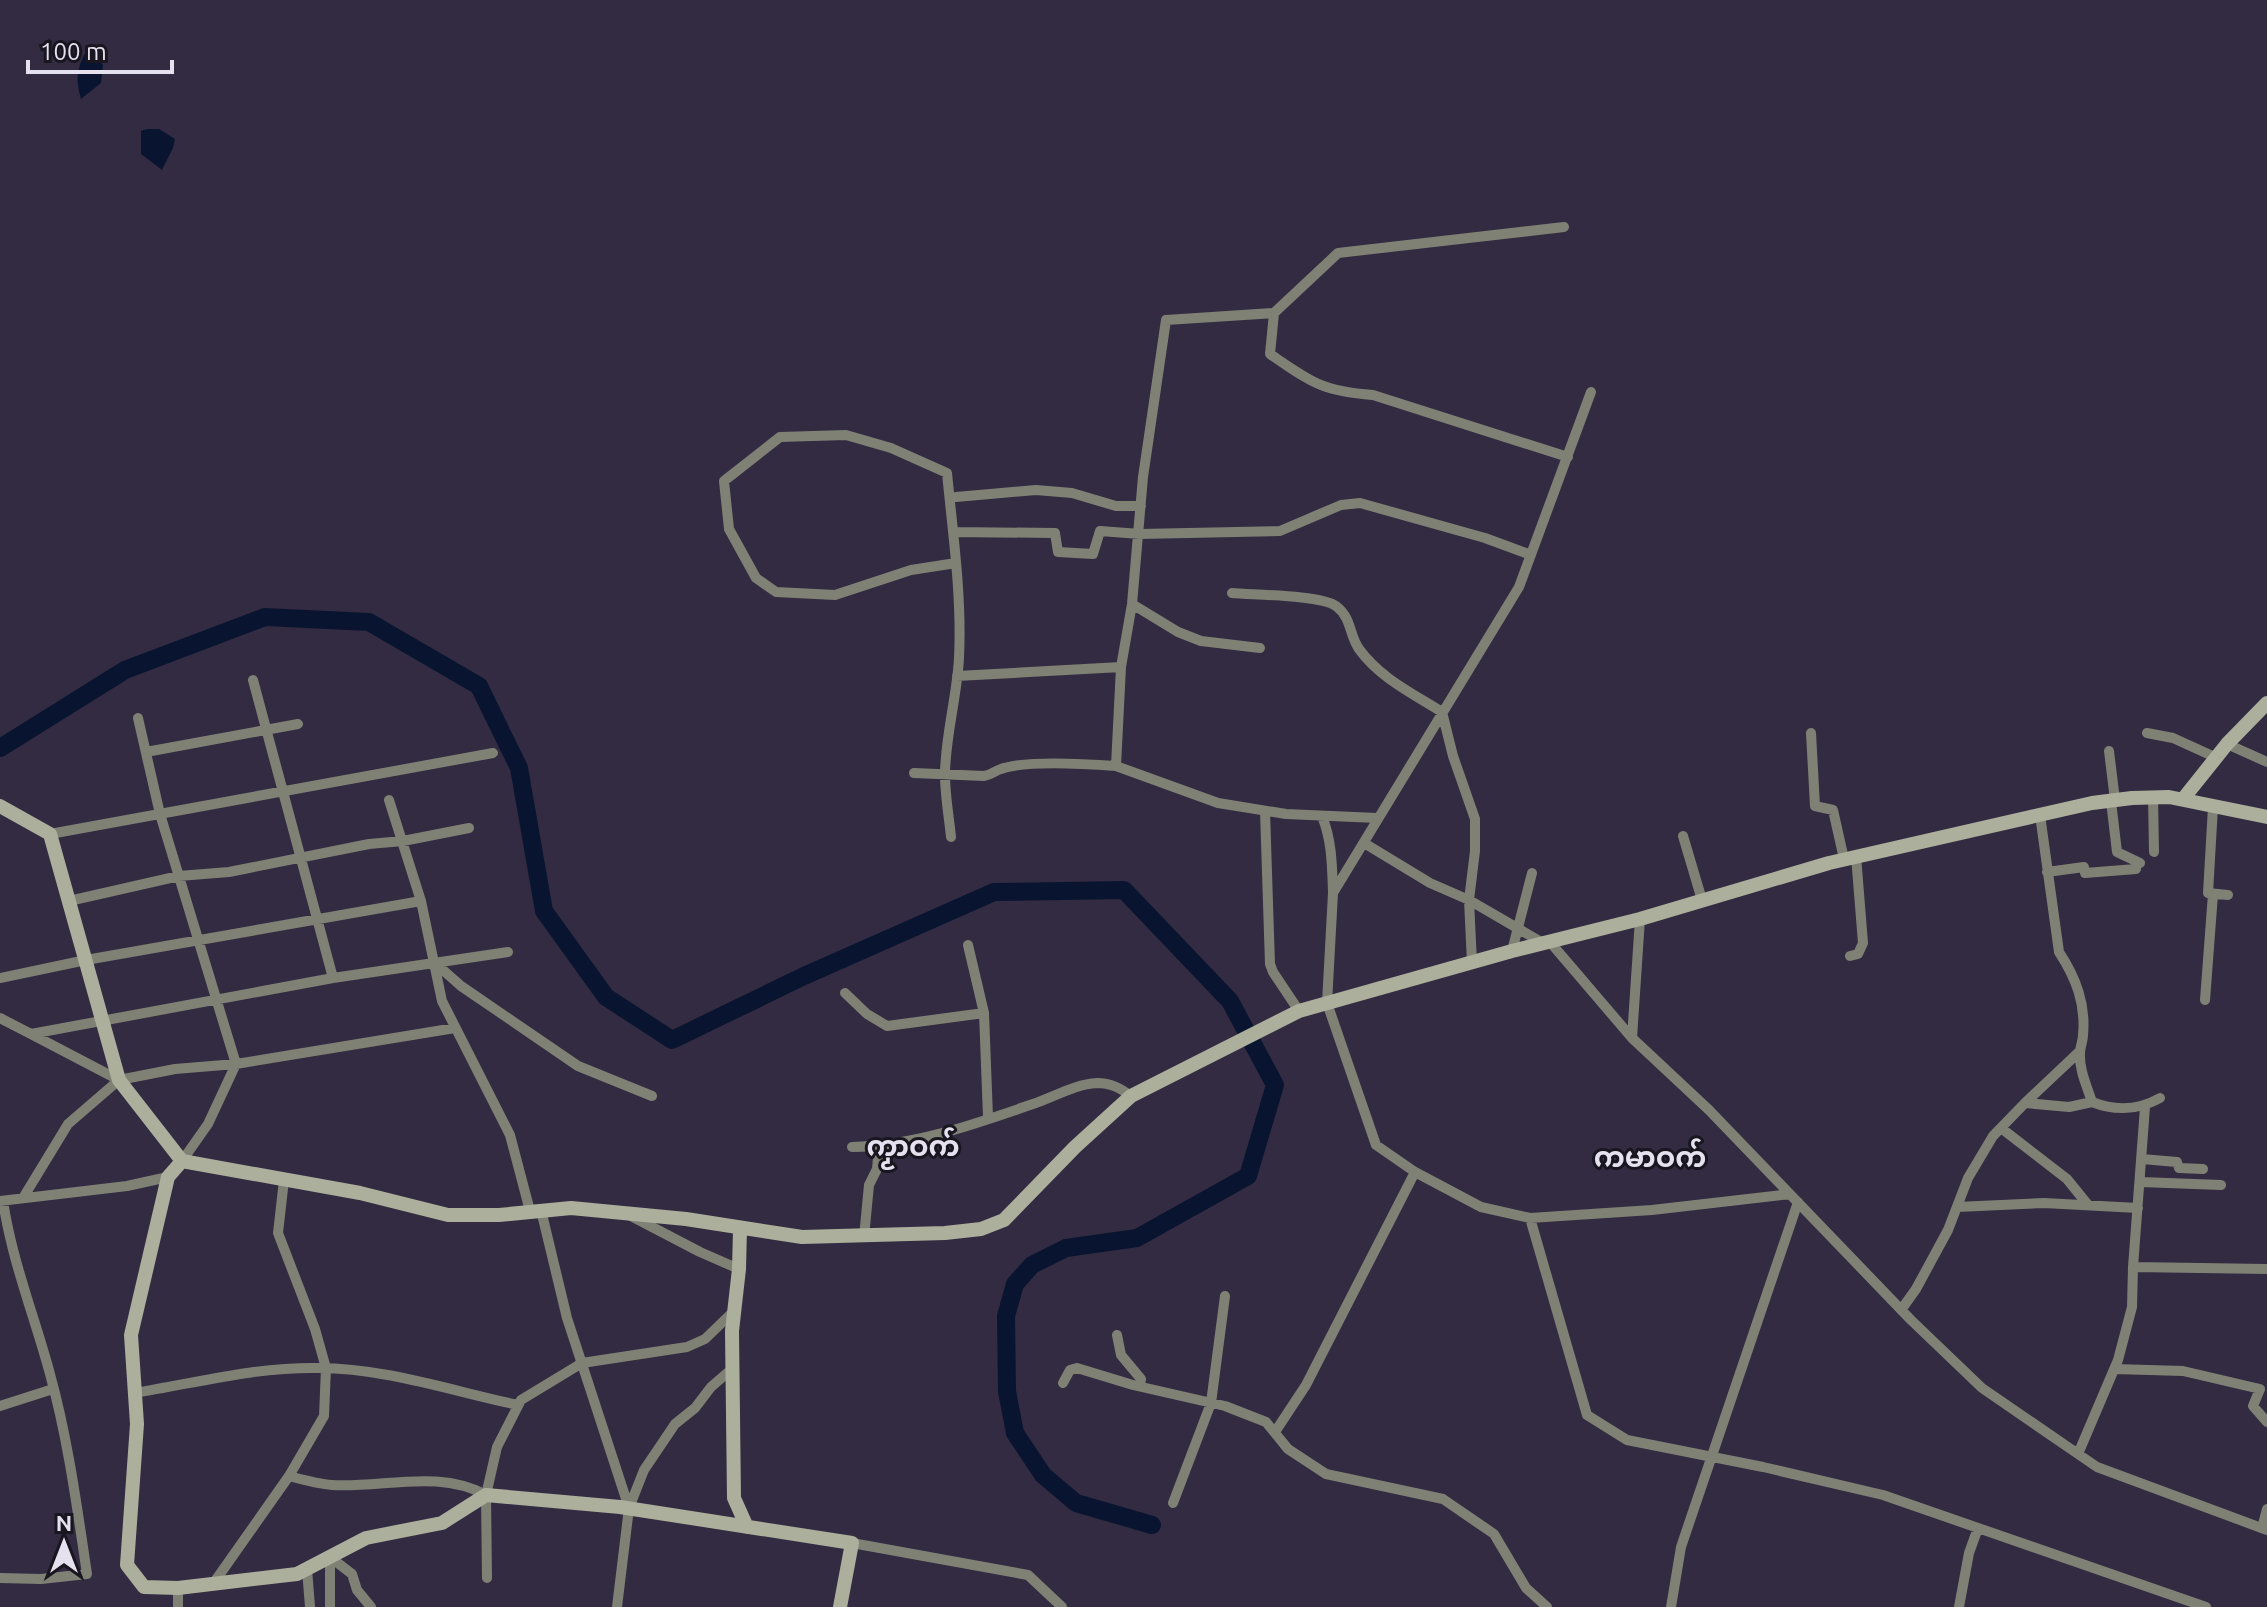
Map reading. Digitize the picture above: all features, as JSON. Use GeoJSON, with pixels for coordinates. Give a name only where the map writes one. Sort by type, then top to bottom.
{"type":"FeatureCollection","features":[{"type":"Feature","properties":{"kind":"street"},"geometry":{"type":"LineString","coordinates":[[1116,766],[1121,667],[1132,604],[1143,477],[1166,320],[1274,313],[1338,253],[1564,227]]}},
{"type":"Feature","properties":{"kind":"street"},"geometry":{"type":"LineString","coordinates":[[1274,313],[1270,354],[1314,384],[1340,392],[1373,395],[1568,457]]}},
{"type":"Feature","properties":{"kind":"street"},"geometry":{"type":"LineString","coordinates":[[1333,893],[1519,587],[1591,392]]}},
{"type":"Feature","properties":{"kind":"street"},"geometry":{"type":"LineString","coordinates":[[951,837],[945,775],[957,676],[960,615],[956,563],[947,473],[891,448],[846,435],[780,437],[724,481],[729,529],[756,578],[776,592],[835,595],[911,570],[956,563]]}},
{"type":"Feature","properties":{"kind":"street"},"geometry":{"type":"LineString","coordinates":[[956,497],[1036,490],[1072,493],[1116,506],[1141,506]]}},
{"type":"Feature","properties":{"kind":"street"},"geometry":{"type":"LineString","coordinates":[[953,532],[1055,533],[1058,552],[1093,554],[1100,531],[1140,534],[1280,531],[1341,505],[1360,503],[1485,538],[1531,555]]}},
{"type":"Feature","properties":{"kind":"street"},"geometry":{"type":"LineString","coordinates":[[1232,593],[1335,604],[1349,619],[1358,649],[1372,668],[1442,712],[1453,756],[1475,819],[1469,900],[1472,963]]}},
{"type":"Feature","properties":{"kind":"street"},"geometry":{"type":"LineString","coordinates":[[1132,604],[1178,632],[1201,641],[1260,648]]}},
{"type":"Feature","properties":{"kind":"street"},"geometry":{"type":"LineString","coordinates":[[957,676],[1121,667]]}},
{"type":"Feature","properties":{"kind":"street"},"geometry":{"type":"LineString","coordinates":[[253,680],[333,978]]}},
{"type":"Feature","properties":{"kind":"street"},"geometry":{"type":"LineString","coordinates":[[2183,799],[2227,744],[2267,703]]}},
{"type":"Feature","properties":{"kind":"street"},"geometry":{"type":"LineString","coordinates":[[138,718],[160,814],[236,1064],[208,1124],[168,1177],[131,1335],[137,1424],[127,1565],[144,1587],[178,1588],[297,1574],[366,1538],[442,1523],[486,1495]]}},
{"type":"Feature","properties":{"kind":"street"},"geometry":{"type":"LineString","coordinates":[[146,752],[298,724]]}},
{"type":"Feature","properties":{"kind":"street"},"geometry":{"type":"LineString","coordinates":[[1811,733],[1815,806],[1833,810],[1850,858],[1863,943],[1858,954],[1850,956]]}},
{"type":"Feature","properties":{"kind":"street"},"geometry":{"type":"LineString","coordinates":[[2147,733],[2173,738],[2217,758]]}},
{"type":"Feature","properties":{"kind":"street"},"geometry":{"type":"LineString","coordinates":[[2227,744],[2267,762]]}},
{"type":"Feature","properties":{"kind":"street"},"geometry":{"type":"LineString","coordinates":[[2047,872],[2084,867],[2085,873],[2138,866],[2117,852],[2109,751]]}},
{"type":"Feature","properties":{"kind":"street"},"geometry":{"type":"LineString","coordinates":[[0,806],[50,834],[493,753]]}},
{"type":"Feature","properties":{"kind":"street"},"geometry":{"type":"LineString","coordinates":[[914,773],[991,775],[1000,769],[1043,765],[1116,766],[1218,803],[1265,811],[1377,818]]}},
{"type":"Feature","properties":{"kind":"street"},"geometry":{"type":"LineString","coordinates":[[2153,796],[2154,852]]}},
{"type":"Feature","properties":{"kind":"street"},"geometry":{"type":"LineString","coordinates":[[50,834],[119,1080],[182,1161],[360,1193],[448,1215],[571,1208],[686,1219],[802,1237],[864,1237],[981,1229],[1004,1220],[1075,1147],[1131,1096],[1299,1011],[1512,951],[1640,919],[1850,858],[2113,800],[2153,796],[2183,799],[2267,817]]}},
{"type":"Feature","properties":{"kind":"street"},"geometry":{"type":"LineString","coordinates":[[389,800],[421,901],[442,1001],[510,1135],[629,1508]]}},
{"type":"Feature","properties":{"kind":"street"},"geometry":{"type":"LineString","coordinates":[[2213,807],[2208,893],[2228,895]]}},
{"type":"Feature","properties":{"kind":"street"},"geometry":{"type":"LineString","coordinates":[[1265,811],[1270,964],[1299,1011]]}},
{"type":"Feature","properties":{"kind":"street"},"geometry":{"type":"LineString","coordinates":[[2040,815],[2059,952],[2082,998],[2083,1036],[2079,1052],[2081,1070],[2092,1102]]}},
{"type":"Feature","properties":{"kind":"street"},"geometry":{"type":"LineString","coordinates":[[1322,816],[1329,834],[1333,893],[1327,1003],[1376,1145],[1415,1172],[1481,1207],[1530,1218],[1652,1210],[1790,1194]]}},
{"type":"Feature","properties":{"kind":"street"},"geometry":{"type":"LineString","coordinates":[[69,901],[179,876],[229,872],[469,828]]}},
{"type":"Feature","properties":{"kind":"street"},"geometry":{"type":"LineString","coordinates":[[1683,836],[1702,900]]}},
{"type":"Feature","properties":{"kind":"street"},"geometry":{"type":"LineString","coordinates":[[1364,843],[1430,883],[1469,900],[1546,942],[1632,1038],[1709,1110],[1901,1310],[1982,1388],[2097,1467],[2264,1529],[2267,1509]]}},
{"type":"Feature","properties":{"kind":"street"},"geometry":{"type":"LineString","coordinates":[[1512,951],[1532,873]]}},
{"type":"Feature","properties":{"kind":"street"},"geometry":{"type":"LineString","coordinates":[[2205,1000],[2213,894]]}},
{"type":"Feature","properties":{"kind":"street"},"geometry":{"type":"LineString","coordinates":[[0,978],[198,939],[421,901]]}},
{"type":"Feature","properties":{"kind":"street"},"geometry":{"type":"LineString","coordinates":[[1632,1038],[1640,919]]}},
{"type":"Feature","properties":{"kind":"street"},"geometry":{"type":"LineString","coordinates":[[968,945],[984,1013],[988,1117]]}},
{"type":"Feature","properties":{"kind":"street"},"geometry":{"type":"LineString","coordinates":[[31,1034],[333,978],[508,952]]}},
{"type":"Feature","properties":{"kind":"street"},"geometry":{"type":"LineString","coordinates":[[435,963],[461,986],[578,1066],[652,1096]]}},
{"type":"Feature","properties":{"kind":"street"},"geometry":{"type":"LineString","coordinates":[[845,993],[867,1014],[887,1026],[984,1013]]}},
{"type":"Feature","properties":{"kind":"street"},"geometry":{"type":"LineString","coordinates":[[0,1018],[119,1080]]}},
{"type":"Feature","properties":{"kind":"street"},"geometry":{"type":"LineString","coordinates":[[23,1198],[68,1124],[119,1080],[455,1028]]}},
{"type":"Feature","properties":{"kind":"street"},"geometry":{"type":"LineString","coordinates":[[1901,1310],[1948,1230],[1968,1178],[2001,1128],[2079,1052]]}},
{"type":"Feature","properties":{"kind":"street"},"geometry":{"type":"LineString","coordinates":[[852,1147],[879,1146],[940,1133],[1047,1100],[1083,1085],[1107,1083],[1120,1087],[1131,1096]]}},
{"type":"Feature","properties":{"kind":"street"},"geometry":{"type":"LineString","coordinates":[[2025,1103],[2069,1107],[2092,1102],[2113,1108],[2145,1107],[2160,1098]]}},
{"type":"Feature","properties":{"kind":"street"},"geometry":{"type":"LineString","coordinates":[[2078,1454],[2115,1369],[2132,1307],[2145,1107]]}},
{"type":"Feature","properties":{"kind":"street"},"geometry":{"type":"LineString","coordinates":[[2001,1128],[2067,1179],[2088,1205]]}},
{"type":"Feature","properties":{"kind":"street"},"geometry":{"type":"LineString","coordinates":[[864,1237],[869,1185],[877,1169],[879,1146]]}},
{"type":"Feature","properties":{"kind":"street"},"geometry":{"type":"LineString","coordinates":[[2142,1159],[2177,1162],[2179,1168],[2203,1169]]}},
{"type":"Feature","properties":{"kind":"street"},"geometry":{"type":"LineString","coordinates":[[1275,1432],[1306,1385],[1415,1172]]}},
{"type":"Feature","properties":{"kind":"street"},"geometry":{"type":"LineString","coordinates":[[0,1578],[41,1579],[87,1574],[66,1436],[10,1244],[1,1201],[127,1186],[168,1177]]}},
{"type":"Feature","properties":{"kind":"street"},"geometry":{"type":"LineString","coordinates":[[213,1584],[310,1445],[324,1416],[326,1368],[315,1329],[278,1233],[284,1180]]}},
{"type":"Feature","properties":{"kind":"street"},"geometry":{"type":"LineString","coordinates":[[2141,1182],[2221,1185]]}},
{"type":"Feature","properties":{"kind":"street"},"geometry":{"type":"LineString","coordinates":[[1671,1607],[1681,1547],[1798,1202]]}},
{"type":"Feature","properties":{"kind":"street"},"geometry":{"type":"LineString","coordinates":[[1957,1207],[2044,1203],[2138,1208]]}},
{"type":"Feature","properties":{"kind":"street"},"geometry":{"type":"LineString","coordinates":[[626,1213],[739,1269]]}},
{"type":"Feature","properties":{"kind":"street"},"geometry":{"type":"LineString","coordinates":[[1530,1218],[1587,1415],[1627,1440],[1883,1495],[2206,1607]]}},
{"type":"Feature","properties":{"kind":"street"},"geometry":{"type":"LineString","coordinates":[[740,1229],[732,1331],[734,1498],[747,1527]]}},
{"type":"Feature","properties":{"kind":"street"},"geometry":{"type":"LineString","coordinates":[[2133,1267],[2267,1269]]}},
{"type":"Feature","properties":{"kind":"street"},"geometry":{"type":"LineString","coordinates":[[1173,1503],[1211,1403],[1225,1296]]}},
{"type":"Feature","properties":{"kind":"street"},"geometry":{"type":"LineString","coordinates":[[487,1578],[486,1495],[497,1447],[521,1400],[582,1363],[687,1347],[705,1339],[735,1310]]}},
{"type":"Feature","properties":{"kind":"street"},"geometry":{"type":"LineString","coordinates":[[1117,1335],[1121,1355],[1141,1379],[1140,1386]]}},
{"type":"Feature","properties":{"kind":"street"},"geometry":{"type":"LineString","coordinates":[[134,1393],[251,1370],[326,1368],[357,1370],[518,1405]]}},
{"type":"Feature","properties":{"kind":"street"},"geometry":{"type":"LineString","coordinates":[[617,1607],[629,1508],[644,1470],[675,1424],[733,1368]]}},
{"type":"Feature","properties":{"kind":"street"},"geometry":{"type":"LineString","coordinates":[[1063,1383],[1070,1370],[1077,1368],[1211,1403],[1266,1422],[1288,1449],[1326,1474],[1443,1499],[1494,1534],[1526,1588],[1547,1607]]}},
{"type":"Feature","properties":{"kind":"street"},"geometry":{"type":"LineString","coordinates":[[2115,1369],[2183,1371],[2260,1389],[2253,1406],[2267,1422]]}},
{"type":"Feature","properties":{"kind":"street"},"geometry":{"type":"LineString","coordinates":[[0,1406],[53,1389]]}},
{"type":"Feature","properties":{"kind":"street"},"geometry":{"type":"LineString","coordinates":[[289,1476],[335,1485],[384,1481],[443,1482],[470,1486],[486,1495],[629,1508],[852,1543],[1028,1575],[1062,1607]]}},
{"type":"Feature","properties":{"kind":"street"},"geometry":{"type":"LineString","coordinates":[[1959,1607],[1969,1553],[1978,1528]]}},
{"type":"Feature","properties":{"kind":"street"},"geometry":{"type":"LineString","coordinates":[[840,1607],[852,1543]]}},
{"type":"Feature","properties":{"kind":"street"},"geometry":{"type":"LineString","coordinates":[[330,1557],[330,1607]]}},
{"type":"Feature","properties":{"kind":"street"},"geometry":{"type":"LineString","coordinates":[[330,1557],[352,1574],[357,1590],[371,1607]]}},
{"type":"Feature","properties":{"kind":"street"},"geometry":{"type":"LineString","coordinates":[[307,1569],[310,1607]]}},
{"type":"Feature","properties":{"kind":"street"},"geometry":{"type":"LineString","coordinates":[[178,1588],[178,1607]]}},
{"type":"Feature","properties":{"kind":"water"},"geometry":{"type":"Polygon","coordinates":[[[88,48],[103,65],[101,83],[81,99],[78,72],[88,48]]]}},
{"type":"Feature","properties":{"kind":"water"},"geometry":{"type":"Polygon","coordinates":[[[159,129],[175,139],[162,170],[141,154],[141,131],[159,129]]]}},
{"type":"Feature","properties":{"kind":"waterway"},"geometry":{"type":"LineString","coordinates":[[0,748],[125,670],[265,617],[369,622],[479,686],[519,768],[544,911],[606,997],[672,1040],[804,976],[994,892],[1124,890],[1230,1001],[1275,1085],[1248,1176],[1137,1238],[1066,1248],[1032,1265],[1015,1284],[1006,1316],[1007,1391],[1015,1433],[1043,1475],[1076,1503],[1152,1525]]}},
{"type":"Feature","properties":{"kind":"district","name":"ကၟာဝက်"},"geometry":{"type":"Point","coordinates":[913,1145]}},
{"type":"Feature","properties":{"kind":"district","name":"ကမာဝက်"},"geometry":{"type":"Point","coordinates":[1650,1156]}}]}
